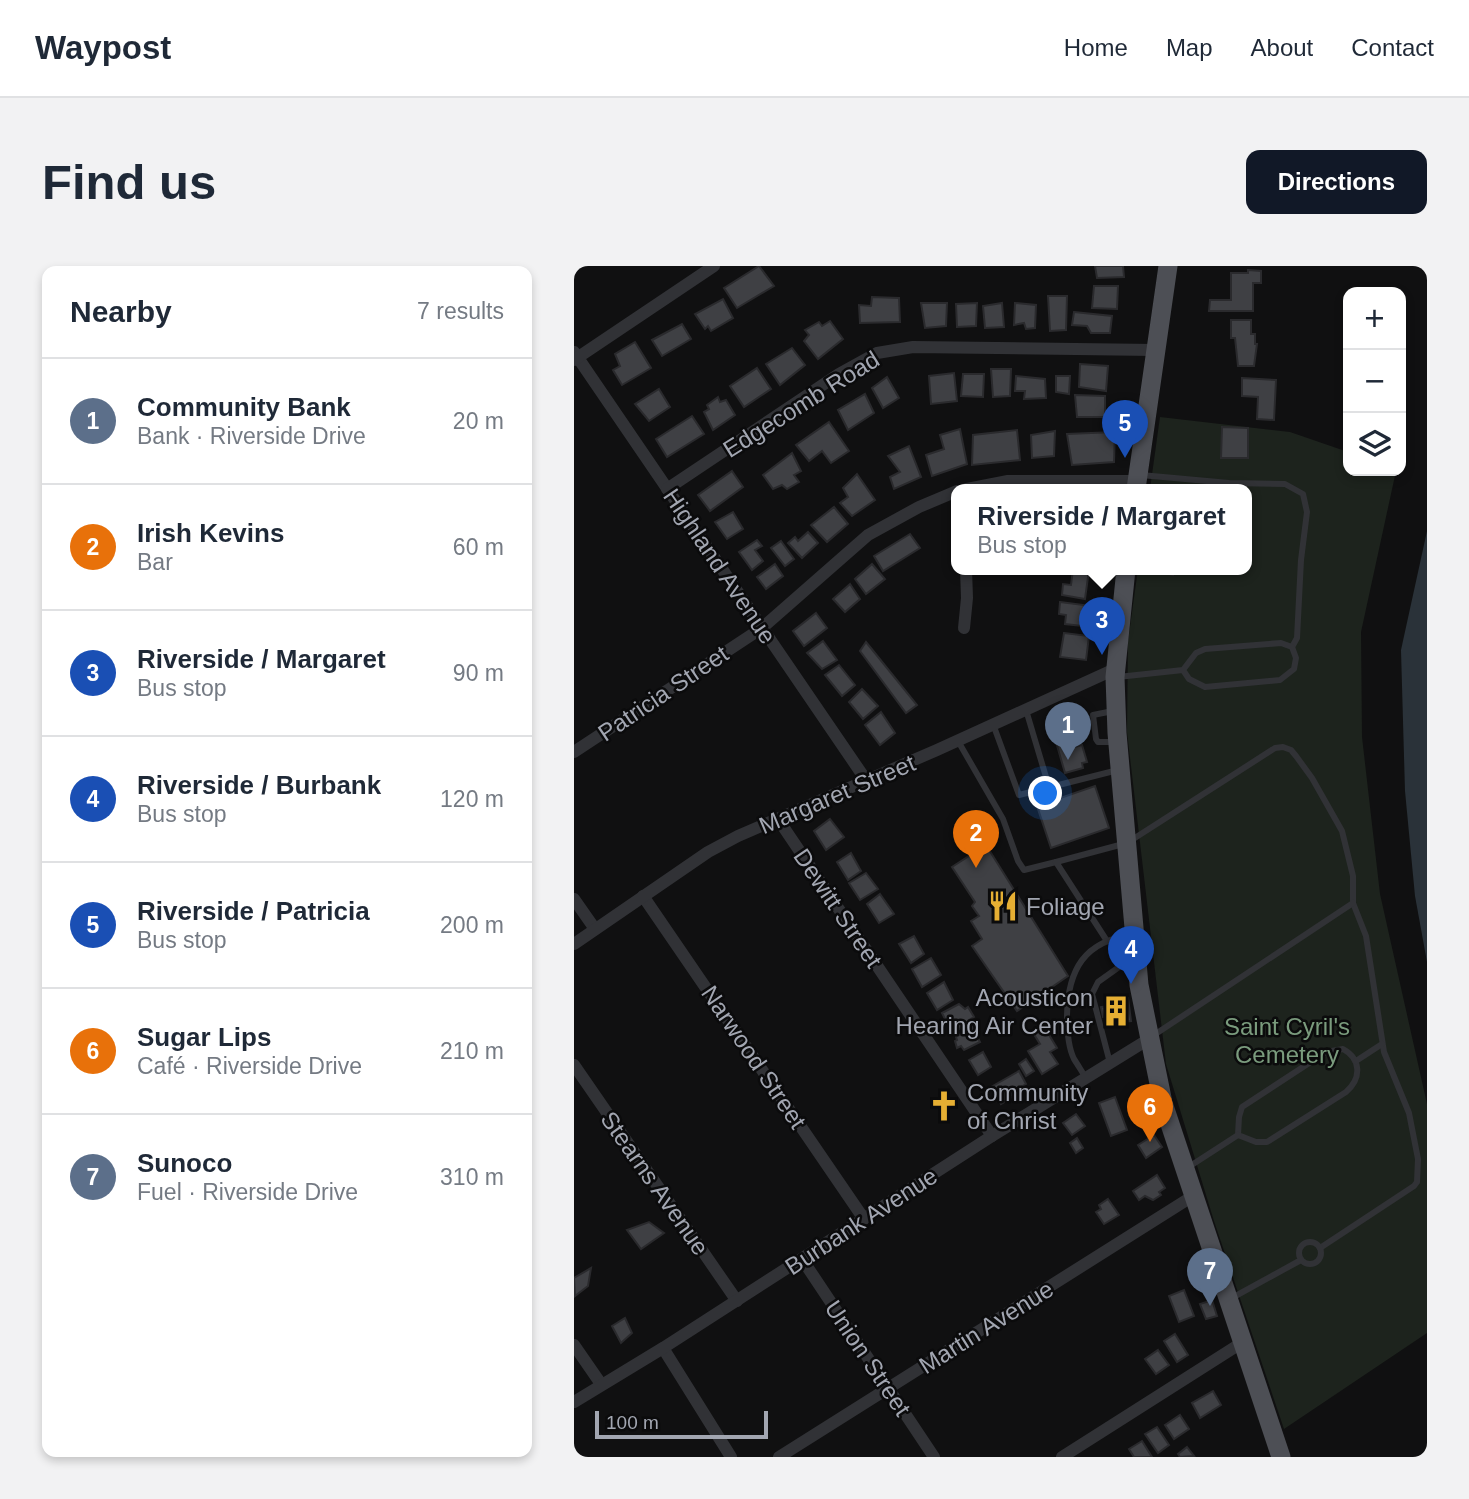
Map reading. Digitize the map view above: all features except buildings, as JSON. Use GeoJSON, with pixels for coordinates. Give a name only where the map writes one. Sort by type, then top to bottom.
{"type":"FeatureCollection","features":[{"type":"Feature","properties":{"kind":"main road"},"geometry":{"type":"LineString","coordinates":[[1137,481],[1168,266]]}},
{"type":"Feature","properties":{"kind":"main road"},"geometry":{"type":"LineString","coordinates":[[1125,575],[1115,673],[1116,711],[1136,955],[1149,1039],[1163,1103],[1281,1457]]}},
{"type":"Feature","properties":{"kind":"street"},"geometry":{"type":"LineString","coordinates":[[575,357],[714,266]]}},
{"type":"Feature","properties":{"kind":"street","name":"Edgecomb Road"},"geometry":{"type":"LineString","coordinates":[[667,489],[839,374],[889,350],[913,347],[1155,350]]}},
{"type":"Feature","properties":{"kind":"street","name":"Highland Avenue"},"geometry":{"type":"LineString","coordinates":[[575,357],[866,780]]}},
{"type":"Feature","properties":{"kind":"street","name":"Patricia Street"},"geometry":{"type":"LineString","coordinates":[[997,484],[1008,481],[1137,481]]}},
{"type":"Feature","properties":{"kind":"street","name":"Patricia Street"},"geometry":{"type":"LineString","coordinates":[[574,752],[762,628],[868,535],[909,512],[951,497]]}},
{"type":"Feature","properties":{"kind":"street"},"geometry":{"type":"LineString","coordinates":[[964,628],[967,598],[965,575]]}},
{"type":"Feature","properties":{"kind":"street","name":"Margaret Street"},"geometry":{"type":"LineString","coordinates":[[574,944],[708,852],[738,836],[1115,673]]}},
{"type":"Feature","properties":{"kind":"street","name":"Dewitt Street"},"geometry":{"type":"LineString","coordinates":[[778,820],[992,1136]]}},
{"type":"Feature","properties":{"kind":"street","name":"Narwood Street"},"geometry":{"type":"LineString","coordinates":[[643,896],[864,1219]]}},
{"type":"Feature","properties":{"kind":"street"},"geometry":{"type":"LineString","coordinates":[[574,899],[595,929]]}},
{"type":"Feature","properties":{"kind":"street","name":"Burbank Avenue"},"geometry":{"type":"LineString","coordinates":[[574,1402],[1149,1039]]}},
{"type":"Feature","properties":{"kind":"street","name":"Stearns Avenue"},"geometry":{"type":"LineString","coordinates":[[574,1065],[737,1301]]}},
{"type":"Feature","properties":{"kind":"street","name":"Martin Avenue"},"geometry":{"type":"LineString","coordinates":[[779,1457],[1193,1196]]}},
{"type":"Feature","properties":{"kind":"street","name":"Union Street"},"geometry":{"type":"LineString","coordinates":[[802,1259],[934,1457]]}},
{"type":"Feature","properties":{"kind":"street"},"geometry":{"type":"LineString","coordinates":[[1062,1457],[1243,1342]]}},
{"type":"Feature","properties":{"kind":"street"},"geometry":{"type":"LineString","coordinates":[[574,1345],[601,1384]]}},
{"type":"Feature","properties":{"kind":"street"},"geometry":{"type":"LineString","coordinates":[[663,1348],[732,1457]]}},
{"type":"Feature","properties":{"kind":"lane"},"geometry":{"type":"LineString","coordinates":[[1137,481],[1271,482],[1292,487],[1303,494],[1307,512],[1301,560],[1297,638],[1292,647],[1296,658],[1294,668],[1280,680],[1205,687],[1189,679],[1184,670]]}},
{"type":"Feature","properties":{"kind":"lane"},"geometry":{"type":"LineString","coordinates":[[1184,670],[1196,653],[1205,649],[1281,643],[1292,647]]}},
{"type":"Feature","properties":{"kind":"lane"},"geometry":{"type":"LineString","coordinates":[[1115,673],[1184,670]]}},
{"type":"Feature","properties":{"kind":"lane"},"geometry":{"type":"LineString","coordinates":[[1026,710],[1049,787]]}},
{"type":"Feature","properties":{"kind":"lane"},"geometry":{"type":"LineString","coordinates":[[993,724],[1019,795],[1120,769]]}},
{"type":"Feature","properties":{"kind":"lane"},"geometry":{"type":"LineString","coordinates":[[958,741],[1003,819],[1018,861],[1024,870],[1127,843],[1275,748],[1291,750],[1312,778],[1342,831],[1353,876],[1353,902],[1366,936],[1382,1044],[1409,1113],[1418,1159],[1417,1182],[1320,1248]]}},
{"type":"Feature","properties":{"kind":"lane"},"geometry":{"type":"LineString","coordinates":[[1056,862],[1107,941]]}},
{"type":"Feature","properties":{"kind":"lane"},"geometry":{"type":"LineString","coordinates":[[1149,1039],[1353,902]]}},
{"type":"Feature","properties":{"kind":"lane"},"geometry":{"type":"LineString","coordinates":[[1086,1078],[1073,1057],[1067,1027],[1068,992],[1074,970],[1082,959],[1113,937],[1135,934]]}},
{"type":"Feature","properties":{"kind":"lane"},"geometry":{"type":"LineString","coordinates":[[1111,1063],[1092,994],[1098,982],[1136,955]]}},
{"type":"Feature","properties":{"kind":"lane"},"geometry":{"type":"LineString","coordinates":[[1356,1060],[1382,1044]]}},
{"type":"Feature","properties":{"kind":"lane"},"geometry":{"type":"LineString","coordinates":[[1343,1049],[1356,1060],[1359,1074],[1352,1087],[1268,1142],[1261,1143],[1238,1135],[1242,1107],[1326,1052],[1343,1049]]}},
{"type":"Feature","properties":{"kind":"lane"},"geometry":{"type":"LineString","coordinates":[[1185,1169],[1238,1135]]}},
{"type":"Feature","properties":{"kind":"lane"},"geometry":{"type":"LineString","coordinates":[[1300,1260],[1299,1249],[1304,1244],[1314,1243],[1320,1248]]}},
{"type":"Feature","properties":{"kind":"lane"},"geometry":{"type":"LineString","coordinates":[[1300,1260],[1314,1264],[1320,1259],[1320,1248]]}},
{"type":"Feature","properties":{"kind":"lane"},"geometry":{"type":"LineString","coordinates":[[1229,1300],[1300,1260]]}},
{"type":"Feature","properties":{"kind":"green space","name":"Saint Cyril's Cemetery"},"geometry":{"type":"Polygon","coordinates":[[[1160,417],[1290,432],[1343,450],[1343,476],[1395,476],[1361,632],[1362,737],[1380,894],[1427,1104],[1427,1333],[1284,1429],[1214,1221],[1166,1064],[1127,732],[1128,641],[1137,575],[1252,575],[1252,484],[1151,484],[1160,417]]]}},
{"type":"Feature","properties":{"kind":"shaded area"},"geometry":{"type":"Polygon","coordinates":[[[1427,531],[1427,962],[1415,896],[1405,791],[1401,650],[1427,531]]]}},
{"type":"Feature","properties":{"kind":"place","name":"Riverside / Patricia"},"geometry":{"type":"Point","coordinates":[1125,458]}},
{"type":"Feature","properties":{"kind":"place","name":"Riverside / Margaret"},"geometry":{"type":"Point","coordinates":[1102,655]}},
{"type":"Feature","properties":{"kind":"place","name":"Community Bank"},"geometry":{"type":"Point","coordinates":[1068,760]}},
{"type":"Feature","properties":{"kind":"place","name":"Irish Kevins"},"geometry":{"type":"Point","coordinates":[976,868]}},
{"type":"Feature","properties":{"kind":"place","name":"Foliage"},"geometry":{"type":"Point","coordinates":[1003,906]}},
{"type":"Feature","properties":{"kind":"place","name":"Riverside / Burbank"},"geometry":{"type":"Point","coordinates":[1131,984]}},
{"type":"Feature","properties":{"kind":"place","name":"Acousticon Hearing Air Center"},"geometry":{"type":"Point","coordinates":[1116,1011]}},
{"type":"Feature","properties":{"kind":"place","name":"Community of Christ"},"geometry":{"type":"Point","coordinates":[944,1106]}},
{"type":"Feature","properties":{"kind":"place","name":"Sugar Lips"},"geometry":{"type":"Point","coordinates":[1150,1142]}},
{"type":"Feature","properties":{"kind":"place","name":"Sunoco"},"geometry":{"type":"Point","coordinates":[1210,1306]}}]}
